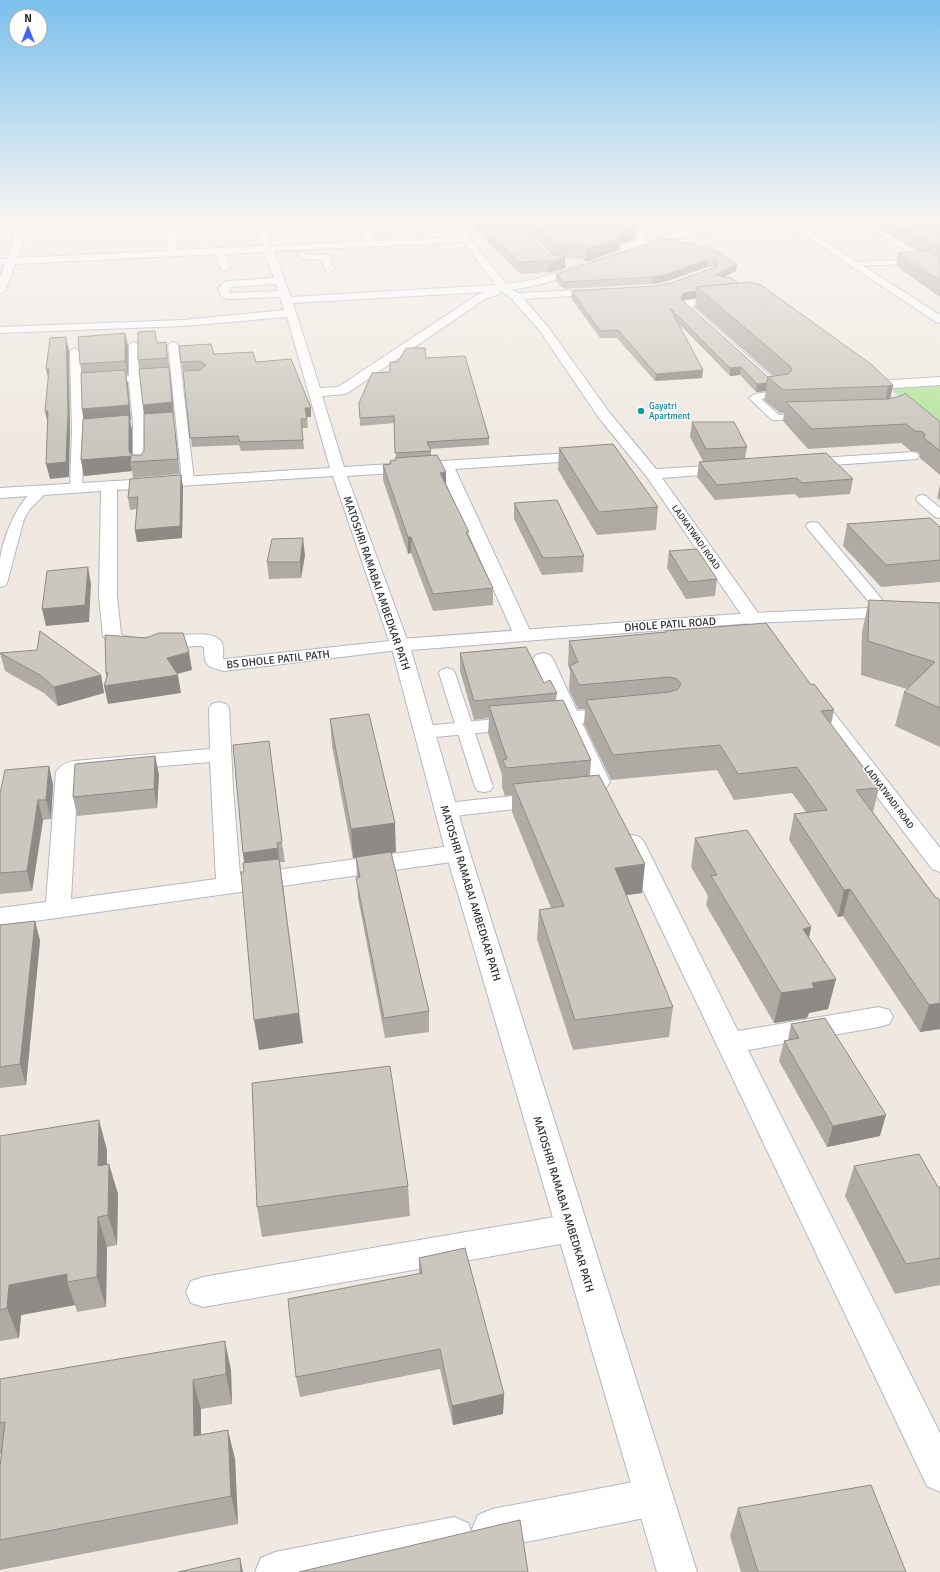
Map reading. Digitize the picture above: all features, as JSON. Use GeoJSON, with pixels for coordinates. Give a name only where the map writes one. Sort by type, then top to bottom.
{"type":"FeatureCollection","features":[{"type":"Feature","properties":{"kind":"street"},"geometry":{"type":"LineString","coordinates":[[224,290],[228,296],[288,302]]}},
{"type":"Feature","properties":{"kind":"street","name":"MATOSHRI RAMABAI AMBEDKAR PATH"},"geometry":{"type":"LineString","coordinates":[[284,290],[338,470],[400,645],[458,853],[677,1572]]}},
{"type":"Feature","properties":{"kind":"street"},"geometry":{"type":"LineString","coordinates":[[0,330],[183,323],[288,302],[468,290]]}},
{"type":"Feature","properties":{"kind":"street"},"geometry":{"type":"LineString","coordinates":[[314,392],[341,391],[481,298],[499,290]]}},
{"type":"Feature","properties":{"kind":"street","name":"LADKATWADI ROAD"},"geometry":{"type":"LineString","coordinates":[[507,290],[515,296],[544,329],[604,415],[652,474],[752,618],[785,662]]}},
{"type":"Feature","properties":{"kind":"street"},"geometry":{"type":"LineString","coordinates":[[894,290],[940,320]]}},
{"type":"Feature","properties":{"kind":"street"},"geometry":{"type":"LineString","coordinates":[[515,296],[614,291]]}},
{"type":"Feature","properties":{"kind":"street"},"geometry":{"type":"LineString","coordinates":[[182,335],[183,323]]}},
{"type":"Feature","properties":{"kind":"street"},"geometry":{"type":"LineString","coordinates":[[875,385],[940,381]]}},
{"type":"Feature","properties":{"kind":"street"},"geometry":{"type":"LineString","coordinates":[[619,454],[634,453]]}},
{"type":"Feature","properties":{"kind":"street"},"geometry":{"type":"LineString","coordinates":[[0,493],[338,470],[603,455]]}},
{"type":"Feature","properties":{"kind":"street"},"geometry":{"type":"LineString","coordinates":[[794,464],[912,456]]}},
{"type":"Feature","properties":{"kind":"street"},"geometry":{"type":"LineString","coordinates":[[445,464],[523,635]]}},
{"type":"Feature","properties":{"kind":"street"},"geometry":{"type":"LineString","coordinates":[[652,474],[739,468]]}},
{"type":"Feature","properties":{"kind":"street","name":"BS DHOLE PATIL PATH"},"geometry":{"type":"LineString","coordinates":[[109,486],[108,596],[112,636],[117,640],[136,644],[189,639],[203,640],[213,644],[214,662],[224,665],[400,645]]}},
{"type":"Feature","properties":{"kind":"street","name":"DHOLE PATIL ROAD"},"geometry":{"type":"LineString","coordinates":[[400,645],[752,618],[940,610]]}},
{"type":"Feature","properties":{"kind":"street"},"geometry":{"type":"LineString","coordinates":[[543,659],[570,718],[596,800],[730,1043],[940,1473]]}},
{"type":"Feature","properties":{"kind":"street","name":"LADKATWADI ROAD"},"geometry":{"type":"LineString","coordinates":[[804,687],[940,864]]}},
{"type":"Feature","properties":{"kind":"street"},"geometry":{"type":"LineString","coordinates":[[219,708],[220,755],[229,885]]}},
{"type":"Feature","properties":{"kind":"street"},"geometry":{"type":"LineString","coordinates":[[424,732],[630,712]]}},
{"type":"Feature","properties":{"kind":"street"},"geometry":{"type":"LineString","coordinates":[[58,909],[67,772],[74,767],[220,755]]}},
{"type":"Feature","properties":{"kind":"street"},"geometry":{"type":"LineString","coordinates":[[446,810],[596,800]]}},
{"type":"Feature","properties":{"kind":"street"},"geometry":{"type":"LineString","coordinates":[[0,917],[458,853]]}},
{"type":"Feature","properties":{"kind":"street"},"geometry":{"type":"LineString","coordinates":[[730,1043],[879,1017]]}},
{"type":"Feature","properties":{"kind":"street"},"geometry":{"type":"LineString","coordinates":[[203,1292],[572,1228]]}},
{"type":"Feature","properties":{"kind":"street"},"geometry":{"type":"LineString","coordinates":[[275,1572],[654,1497]]}},
{"type":"Feature","properties":{"kind":"lane"},"geometry":{"type":"LineString","coordinates":[[747,298],[755,299],[764,303],[875,385],[896,407],[895,410],[885,414],[777,418],[754,398],[759,396],[780,394],[782,392],[686,306],[688,303],[747,298]]}},
{"type":"Feature","properties":{"kind":"lane"},"geometry":{"type":"LineString","coordinates":[[173,345],[188,480]]}},
{"type":"Feature","properties":{"kind":"lane"},"geometry":{"type":"LineString","coordinates":[[134,346],[135,424],[139,466]]}},
{"type":"Feature","properties":{"kind":"lane"},"geometry":{"type":"LineString","coordinates":[[75,351],[76,382],[82,428],[76,488]]}},
{"type":"Feature","properties":{"kind":"lane"},"geometry":{"type":"LineString","coordinates":[[76,382],[189,375]]}},
{"type":"Feature","properties":{"kind":"lane"},"geometry":{"type":"LineString","coordinates":[[167,422],[181,421]]}},
{"type":"Feature","properties":{"kind":"lane"},"geometry":{"type":"LineString","coordinates":[[135,424],[153,423]]}},
{"type":"Feature","properties":{"kind":"lane"},"geometry":{"type":"LineString","coordinates":[[0,583],[18,519],[25,507],[43,490]]}},
{"type":"Feature","properties":{"kind":"lane"},"geometry":{"type":"LineString","coordinates":[[922,499],[940,514]]}},
{"type":"Feature","properties":{"kind":"lane"},"geometry":{"type":"LineString","coordinates":[[813,526],[885,612]]}},
{"type":"Feature","properties":{"kind":"lane"},"geometry":{"type":"LineString","coordinates":[[447,673],[484,787]]}},
{"type":"Feature","properties":{"kind":"green space"},"geometry":{"type":"Polygon","coordinates":[[[940,385],[940,429],[889,388],[940,385]]]}},
{"type":"Feature","properties":{"kind":"building"},"geometry":{"type":"Polygon","coordinates":[[[696,290],[684,293],[681,299],[768,377],[767,383],[757,384],[741,367],[730,368],[670,308],[703,370],[656,374],[618,330],[600,331],[572,291],[696,290]]]}},
{"type":"Feature","properties":{"kind":"building"},"geometry":{"type":"Polygon","coordinates":[[[701,290],[768,290],[872,365],[893,385],[783,390],[768,377],[788,374],[792,370],[790,366],[701,290]]]}},
{"type":"Feature","properties":{"kind":"building"},"geometry":{"type":"Polygon","coordinates":[[[155,331],[157,343],[166,342],[167,358],[138,360],[138,332],[155,331]]]}},
{"type":"Feature","properties":{"kind":"building"},"geometry":{"type":"Polygon","coordinates":[[[125,333],[125,361],[80,364],[78,337],[125,333]]]}},
{"type":"Feature","properties":{"kind":"building"},"geometry":{"type":"Polygon","coordinates":[[[66,337],[68,415],[66,462],[46,464],[48,411],[45,411],[49,369],[46,369],[50,338],[66,337]]]}},
{"type":"Feature","properties":{"kind":"building"},"geometry":{"type":"Polygon","coordinates":[[[211,344],[214,354],[253,352],[256,362],[291,359],[311,408],[305,408],[307,419],[301,419],[303,440],[240,442],[238,436],[190,438],[183,371],[200,370],[206,365],[200,361],[181,362],[179,346],[211,344]]]}},
{"type":"Feature","properties":{"kind":"building"},"geometry":{"type":"Polygon","coordinates":[[[406,348],[425,348],[426,358],[465,356],[489,438],[427,442],[431,451],[395,453],[394,416],[360,418],[359,403],[372,373],[390,372],[390,362],[398,362],[406,348]]]}},
{"type":"Feature","properties":{"kind":"building"},"geometry":{"type":"Polygon","coordinates":[[[169,367],[172,402],[143,405],[139,369],[169,367]]]}},
{"type":"Feature","properties":{"kind":"building"},"geometry":{"type":"Polygon","coordinates":[[[125,370],[129,405],[82,409],[81,373],[125,370]]]}},
{"type":"Feature","properties":{"kind":"building"},"geometry":{"type":"Polygon","coordinates":[[[905,393],[940,422],[940,451],[924,438],[925,435],[923,432],[915,431],[906,424],[812,429],[786,402],[889,399],[905,393]]]}},
{"type":"Feature","properties":{"kind":"building"},"geometry":{"type":"Polygon","coordinates":[[[173,412],[178,459],[130,462],[131,456],[81,460],[83,419],[129,415],[129,451],[132,455],[141,455],[144,451],[144,414],[173,412]]]}},
{"type":"Feature","properties":{"kind":"building"},"geometry":{"type":"Polygon","coordinates":[[[692,422],[734,422],[747,447],[706,449],[692,422]]]}},
{"type":"Feature","properties":{"kind":"building"},"geometry":{"type":"Polygon","coordinates":[[[613,444],[658,507],[599,512],[559,448],[613,444]]]}},
{"type":"Feature","properties":{"kind":"building"},"geometry":{"type":"Polygon","coordinates":[[[826,453],[853,479],[802,483],[797,478],[717,485],[699,462],[826,453]]]}},
{"type":"Feature","properties":{"kind":"building"},"geometry":{"type":"Polygon","coordinates":[[[437,455],[446,472],[440,473],[469,532],[466,532],[493,588],[433,594],[411,537],[408,537],[383,465],[391,464],[390,461],[396,460],[395,458],[437,455]]]}},
{"type":"Feature","properties":{"kind":"building"},"geometry":{"type":"Polygon","coordinates":[[[181,475],[180,526],[135,530],[138,497],[128,498],[130,479],[181,475]]]}},
{"type":"Feature","properties":{"kind":"building"},"geometry":{"type":"Polygon","coordinates":[[[557,500],[584,556],[543,558],[514,503],[557,500]]]}},
{"type":"Feature","properties":{"kind":"building"},"geometry":{"type":"Polygon","coordinates":[[[930,518],[940,527],[940,560],[886,565],[847,524],[930,518]]]}},
{"type":"Feature","properties":{"kind":"building"},"geometry":{"type":"Polygon","coordinates":[[[303,538],[300,562],[267,562],[272,539],[303,538]]]}},
{"type":"Feature","properties":{"kind":"building"},"geometry":{"type":"Polygon","coordinates":[[[697,549],[717,579],[688,582],[669,551],[697,549]]]}},
{"type":"Feature","properties":{"kind":"building"},"geometry":{"type":"Polygon","coordinates":[[[88,567],[85,605],[42,609],[47,571],[88,567]]]}},
{"type":"Feature","properties":{"kind":"building"},"geometry":{"type":"Polygon","coordinates":[[[869,600],[940,603],[940,708],[904,692],[935,662],[868,641],[869,600]]]}},
{"type":"Feature","properties":{"kind":"building"},"geometry":{"type":"Polygon","coordinates":[[[766,623],[811,685],[814,684],[834,710],[821,711],[879,788],[856,790],[936,898],[940,900],[940,1003],[929,1005],[850,889],[844,890],[794,814],[827,810],[797,767],[738,774],[720,745],[613,755],[586,700],[670,692],[678,689],[681,684],[677,679],[670,677],[579,685],[570,666],[578,662],[569,641],[666,632],[665,631],[766,623]]]}},
{"type":"Feature","properties":{"kind":"building"},"geometry":{"type":"Polygon","coordinates":[[[40,631],[101,675],[54,687],[40,675],[0,653],[37,650],[40,631]]]}},
{"type":"Feature","properties":{"kind":"building"},"geometry":{"type":"Polygon","coordinates":[[[159,633],[183,633],[189,652],[167,658],[178,675],[104,686],[108,673],[106,673],[105,635],[146,638],[159,633]]]}},
{"type":"Feature","properties":{"kind":"building"},"geometry":{"type":"Polygon","coordinates":[[[526,647],[544,683],[550,680],[557,693],[474,701],[460,653],[526,647]]]}},
{"type":"Feature","properties":{"kind":"building"},"geometry":{"type":"Polygon","coordinates":[[[563,700],[591,760],[506,768],[503,760],[507,759],[489,706],[563,700]]]}},
{"type":"Feature","properties":{"kind":"building"},"geometry":{"type":"Polygon","coordinates":[[[369,714],[395,823],[351,829],[330,719],[369,714]]]}},
{"type":"Feature","properties":{"kind":"building"},"geometry":{"type":"Polygon","coordinates":[[[269,741],[282,842],[277,843],[278,848],[243,853],[233,745],[269,741]]]}},
{"type":"Feature","properties":{"kind":"building"},"geometry":{"type":"Polygon","coordinates":[[[155,756],[154,789],[73,797],[75,764],[155,756]]]}},
{"type":"Feature","properties":{"kind":"building"},"geometry":{"type":"Polygon","coordinates":[[[49,766],[46,800],[38,800],[27,871],[0,873],[0,794],[5,770],[49,766]]]}},
{"type":"Feature","properties":{"kind":"building"},"geometry":{"type":"Polygon","coordinates":[[[599,775],[645,864],[615,868],[673,1007],[575,1020],[539,910],[564,906],[513,784],[599,775]]]}},
{"type":"Feature","properties":{"kind":"building"},"geometry":{"type":"Polygon","coordinates":[[[747,830],[811,927],[803,929],[836,979],[812,983],[814,988],[781,993],[711,876],[717,875],[695,838],[747,830]]]}},
{"type":"Feature","properties":{"kind":"building"},"geometry":{"type":"Polygon","coordinates":[[[391,852],[429,1011],[384,1018],[356,878],[360,877],[356,857],[391,852]]]}},
{"type":"Feature","properties":{"kind":"building"},"geometry":{"type":"Polygon","coordinates":[[[279,859],[299,1013],[254,1020],[241,872],[244,872],[243,863],[279,859]]]}},
{"type":"Feature","properties":{"kind":"building"},"geometry":{"type":"Polygon","coordinates":[[[35,921],[20,1064],[0,1067],[0,925],[35,921]]]}},
{"type":"Feature","properties":{"kind":"building"},"geometry":{"type":"Polygon","coordinates":[[[825,1018],[886,1115],[833,1126],[784,1041],[799,1038],[791,1024],[825,1018]]]}},
{"type":"Feature","properties":{"kind":"building"},"geometry":{"type":"Polygon","coordinates":[[[390,1066],[408,1186],[257,1207],[252,1083],[390,1066]]]}},
{"type":"Feature","properties":{"kind":"building"},"geometry":{"type":"Polygon","coordinates":[[[99,1120],[98,1166],[109,1164],[108,1215],[98,1217],[97,1277],[67,1282],[67,1274],[9,1285],[7,1308],[0,1310],[0,1136],[99,1120]]]}},
{"type":"Feature","properties":{"kind":"building"},"geometry":{"type":"Polygon","coordinates":[[[919,1154],[938,1187],[940,1187],[940,1258],[906,1264],[854,1166],[919,1154]]]}},
{"type":"Feature","properties":{"kind":"building"},"geometry":{"type":"Polygon","coordinates":[[[465,1248],[504,1394],[452,1406],[440,1349],[296,1377],[288,1299],[422,1273],[419,1258],[465,1248]]]}},
{"type":"Feature","properties":{"kind":"building"},"geometry":{"type":"Polygon","coordinates":[[[225,1341],[226,1374],[193,1380],[194,1436],[228,1430],[231,1496],[0,1540],[0,1467],[5,1422],[0,1423],[0,1379],[225,1341]]]}},
{"type":"Feature","properties":{"kind":"building"},"geometry":{"type":"Polygon","coordinates":[[[871,1485],[906,1572],[758,1572],[738,1508],[871,1485]]]}},
{"type":"Feature","properties":{"kind":"building"},"geometry":{"type":"Polygon","coordinates":[[[520,1520],[528,1572],[299,1572],[520,1520]]]}},
{"type":"Feature","properties":{"kind":"building"},"geometry":{"type":"Polygon","coordinates":[[[240,1558],[241,1572],[178,1572],[240,1558]]]}},
{"type":"Feature","properties":{"kind":"place","name":"Gayatri Apartment"},"geometry":{"type":"Point","coordinates":[641,411]}}]}
